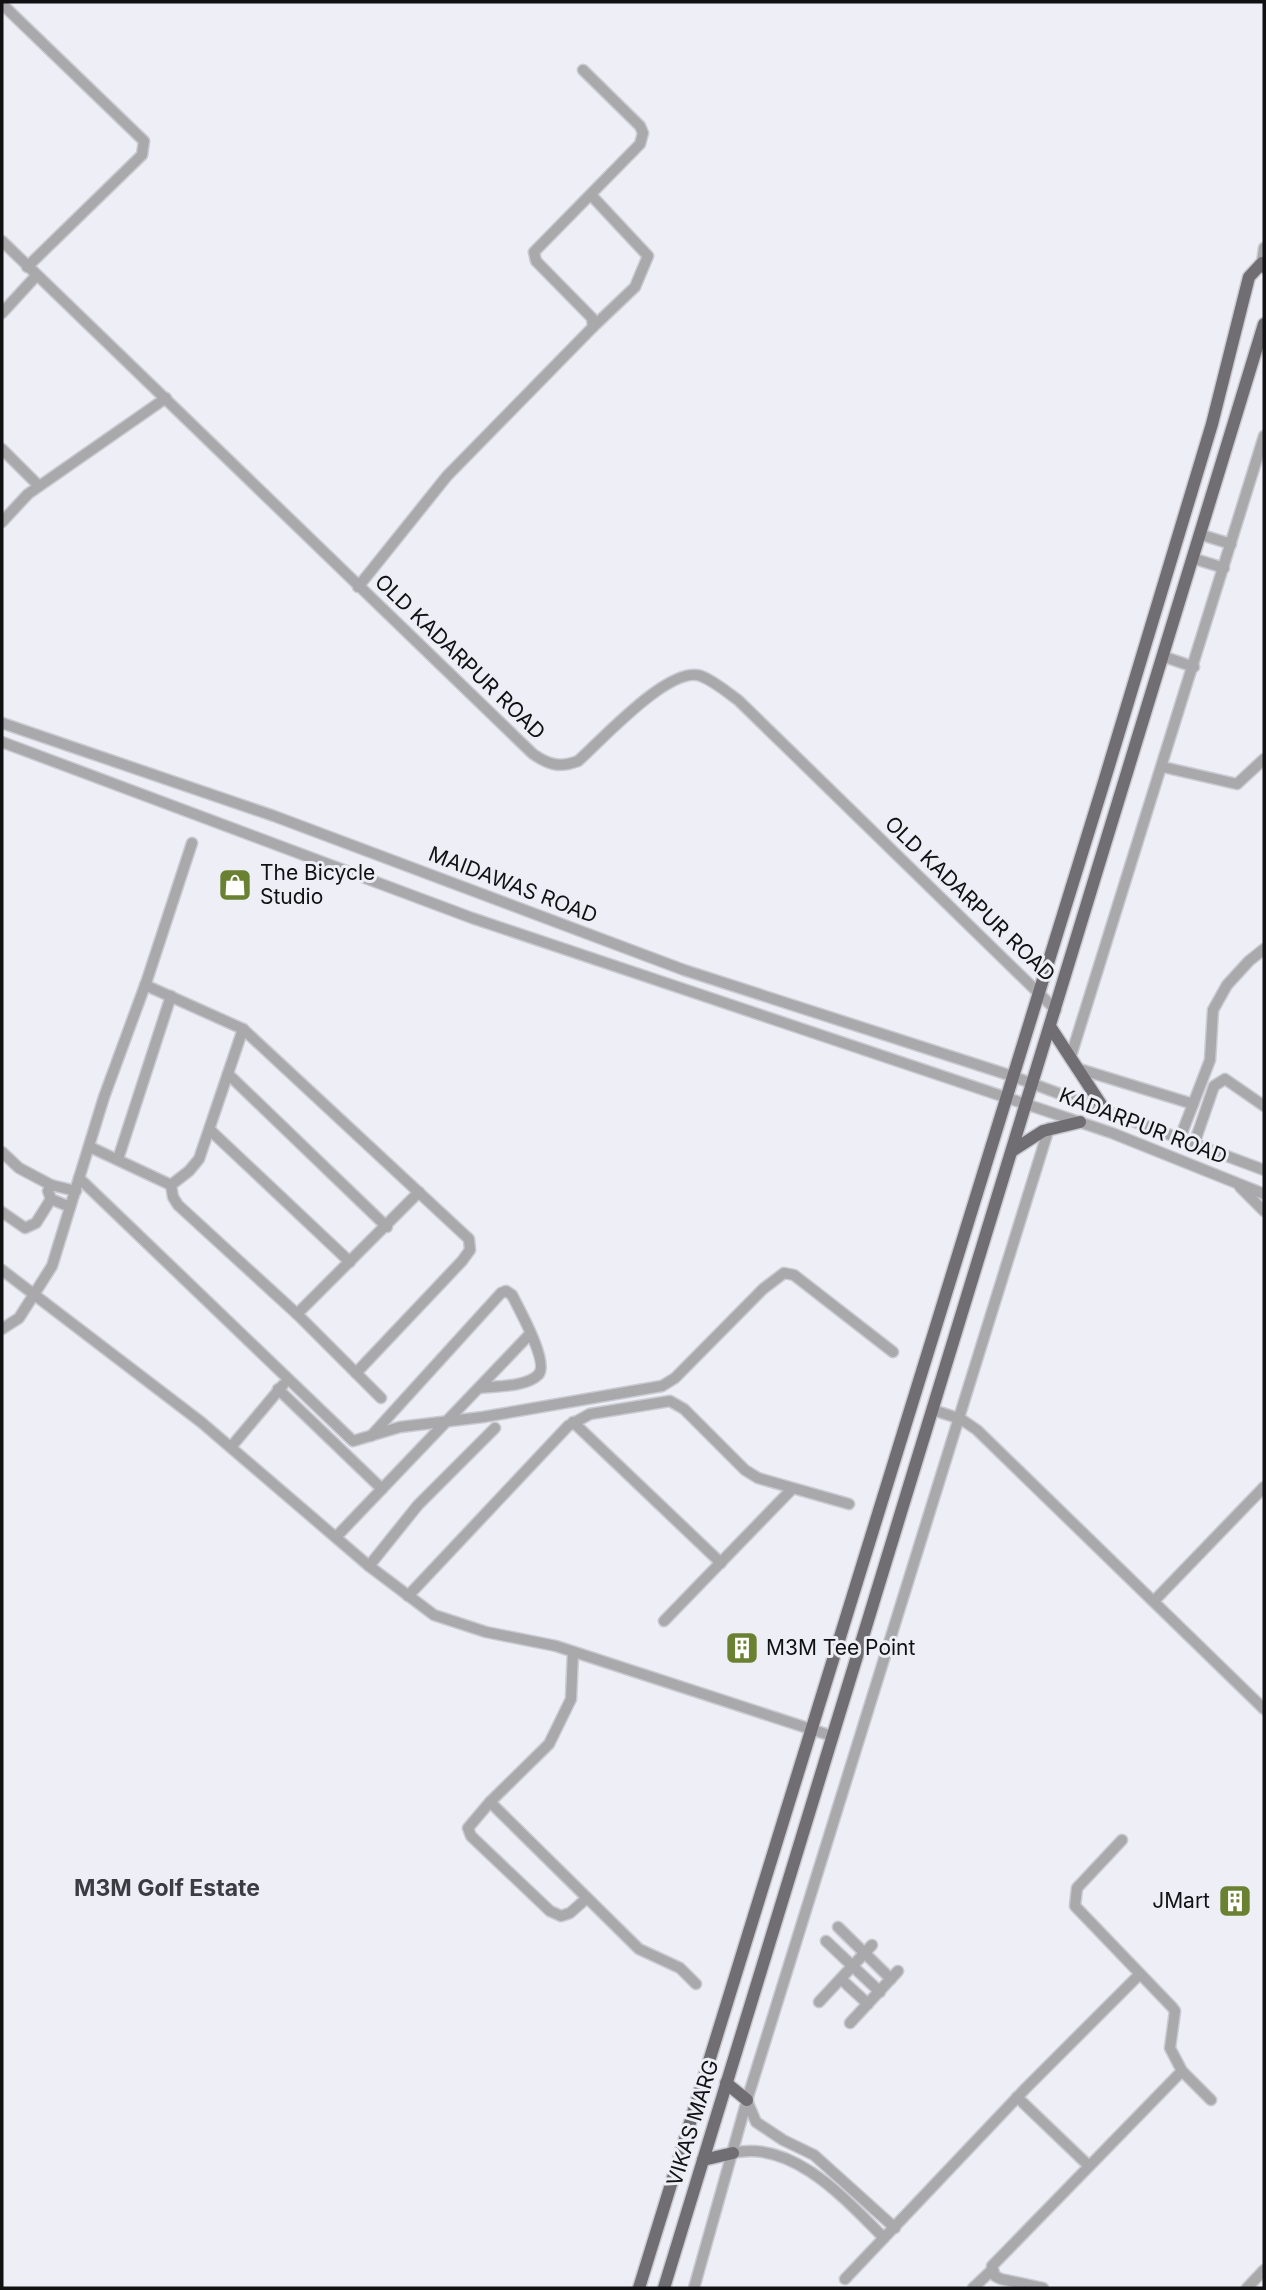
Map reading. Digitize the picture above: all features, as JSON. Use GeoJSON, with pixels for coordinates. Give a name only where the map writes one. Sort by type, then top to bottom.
{"type":"FeatureCollection","features":[{"type":"Feature","properties":{"kind":"main road"},"geometry":{"type":"LineString","coordinates":[[639,2288],[1212,424],[1249,277],[1263,265]]}},
{"type":"Feature","properties":{"kind":"main road","name":"VIKAS MARG"},"geometry":{"type":"LineString","coordinates":[[664,2288],[759,1969],[1195,559],[1264,324]]}},
{"type":"Feature","properties":{"kind":"main road"},"geometry":{"type":"LineString","coordinates":[[1051,1027],[1104,1110]]}},
{"type":"Feature","properties":{"kind":"main road"},"geometry":{"type":"LineString","coordinates":[[1012,1151],[1049,1128],[1080,1122]]}},
{"type":"Feature","properties":{"kind":"main road"},"geometry":{"type":"LineString","coordinates":[[726,2083],[747,2100]]}},
{"type":"Feature","properties":{"kind":"main road"},"geometry":{"type":"LineString","coordinates":[[703,2160],[733,2153]]}},
{"type":"Feature","properties":{"kind":"street"},"geometry":{"type":"LineString","coordinates":[[2,4],[144,141],[142,155],[27,267]]}},
{"type":"Feature","properties":{"kind":"street"},"geometry":{"type":"LineString","coordinates":[[583,70],[640,126],[643,133],[640,144],[534,252],[536,261],[592,318],[593,327]]}},
{"type":"Feature","properties":{"kind":"street"},"geometry":{"type":"LineString","coordinates":[[358,587],[447,476],[635,287],[649,256],[591,195]]}},
{"type":"Feature","properties":{"kind":"street","name":"OLD KADARPUR ROAD"},"geometry":{"type":"LineString","coordinates":[[2,241],[533,754],[549,764],[565,766],[578,761],[661,687],[680,677],[699,675],[748,710],[1056,1010]]}},
{"type":"Feature","properties":{"kind":"street"},"geometry":{"type":"LineString","coordinates":[[1263,265],[1264,248]]}},
{"type":"Feature","properties":{"kind":"street"},"geometry":{"type":"LineString","coordinates":[[2,313],[36,276]]}},
{"type":"Feature","properties":{"kind":"street"},"geometry":{"type":"LineString","coordinates":[[2,522],[39,486],[166,398]]}},
{"type":"Feature","properties":{"kind":"street"},"geometry":{"type":"LineString","coordinates":[[1192,1106],[1073,1064],[1264,436]]}},
{"type":"Feature","properties":{"kind":"street"},"geometry":{"type":"LineString","coordinates":[[2,449],[39,486]]}},
{"type":"Feature","properties":{"kind":"street"},"geometry":{"type":"LineString","coordinates":[[1202,535],[1231,544]]}},
{"type":"Feature","properties":{"kind":"street"},"geometry":{"type":"LineString","coordinates":[[1195,559],[1224,568]]}},
{"type":"Feature","properties":{"kind":"street"},"geometry":{"type":"LineString","coordinates":[[1165,657],[1194,667]]}},
{"type":"Feature","properties":{"kind":"street","name":"MAIDAWAS ROAD"},"geometry":{"type":"LineString","coordinates":[[2,723],[275,816],[684,970],[1012,1076]]}},
{"type":"Feature","properties":{"kind":"street","name":"MAIDAWAS ROAD"},"geometry":{"type":"LineString","coordinates":[[2,742],[472,918],[1007,1098]]}},
{"type":"Feature","properties":{"kind":"street"},"geometry":{"type":"LineString","coordinates":[[1163,767],[1237,784],[1264,759]]}},
{"type":"Feature","properties":{"kind":"street"},"geometry":{"type":"LineString","coordinates":[[2,1329],[19,1318],[51,1266],[104,1097],[192,843]]}},
{"type":"Feature","properties":{"kind":"street"},"geometry":{"type":"LineString","coordinates":[[1180,1138],[1213,1051],[1211,1016],[1218,999],[1249,961],[1264,949]]}},
{"type":"Feature","properties":{"kind":"street"},"geometry":{"type":"LineString","coordinates":[[145,985],[243,1029],[419,1192],[465,1231],[470,1250],[356,1373]]}},
{"type":"Feature","properties":{"kind":"street"},"geometry":{"type":"LineString","coordinates":[[118,1159],[171,996]]}},
{"type":"Feature","properties":{"kind":"street"},"geometry":{"type":"LineString","coordinates":[[171,1185],[190,1171],[199,1159],[243,1029]]}},
{"type":"Feature","properties":{"kind":"street"},"geometry":{"type":"LineString","coordinates":[[228,1074],[387,1227]]}},
{"type":"Feature","properties":{"kind":"street","name":"KADARPUR ROAD"},"geometry":{"type":"LineString","coordinates":[[1012,1076],[1264,1170]]}},
{"type":"Feature","properties":{"kind":"street"},"geometry":{"type":"LineString","coordinates":[[1194,1144],[1214,1086],[1225,1079],[1264,1106]]}},
{"type":"Feature","properties":{"kind":"street","name":"KADARPUR ROAD"},"geometry":{"type":"LineString","coordinates":[[1007,1098],[1080,1122],[1264,1194]]}},
{"type":"Feature","properties":{"kind":"street"},"geometry":{"type":"LineString","coordinates":[[694,2288],[747,2100],[961,1419],[1049,1128]]}},
{"type":"Feature","properties":{"kind":"street"},"geometry":{"type":"LineString","coordinates":[[210,1130],[350,1262]]}},
{"type":"Feature","properties":{"kind":"street"},"geometry":{"type":"LineString","coordinates":[[90,1147],[171,1185]]}},
{"type":"Feature","properties":{"kind":"street"},"geometry":{"type":"LineString","coordinates":[[2,1152],[29,1174],[51,1185],[76,1191]]}},
{"type":"Feature","properties":{"kind":"street"},"geometry":{"type":"LineString","coordinates":[[79,1178],[353,1441],[400,1427],[483,1417],[662,1386],[675,1378],[763,1289],[784,1273],[794,1275],[893,1352]]}},
{"type":"Feature","properties":{"kind":"street"},"geometry":{"type":"LineString","coordinates":[[1236,1182],[1264,1211]]}},
{"type":"Feature","properties":{"kind":"street"},"geometry":{"type":"LineString","coordinates":[[51,1185],[48,1191],[51,1199],[70,1207]]}},
{"type":"Feature","properties":{"kind":"street"},"geometry":{"type":"LineString","coordinates":[[171,1185],[173,1198],[178,1205],[297,1314],[381,1398]]}},
{"type":"Feature","properties":{"kind":"street"},"geometry":{"type":"LineString","coordinates":[[297,1314],[387,1227],[419,1192]]}},
{"type":"Feature","properties":{"kind":"street"},"geometry":{"type":"LineString","coordinates":[[2,1212],[25,1228],[36,1223],[51,1199]]}},
{"type":"Feature","properties":{"kind":"street"},"geometry":{"type":"LineString","coordinates":[[2,1270],[231,1447],[369,1566],[435,1615],[467,1626],[573,1652],[832,1736]]}},
{"type":"Feature","properties":{"kind":"street"},"geometry":{"type":"LineString","coordinates":[[370,1438],[501,1293],[506,1291],[512,1295],[543,1363],[539,1375],[529,1380],[480,1388]]}},
{"type":"Feature","properties":{"kind":"street"},"geometry":{"type":"LineString","coordinates":[[337,1537],[530,1334]]}},
{"type":"Feature","properties":{"kind":"street"},"geometry":{"type":"LineString","coordinates":[[231,1447],[288,1380]]}},
{"type":"Feature","properties":{"kind":"street"},"geometry":{"type":"LineString","coordinates":[[278,1389],[382,1489]]}},
{"type":"Feature","properties":{"kind":"street"},"geometry":{"type":"LineString","coordinates":[[408,1596],[573,1422],[590,1414],[670,1401],[684,1409],[745,1470],[758,1478],[849,1504]]}},
{"type":"Feature","properties":{"kind":"street"},"geometry":{"type":"LineString","coordinates":[[933,1410],[961,1419],[985,1438],[1264,1709]]}},
{"type":"Feature","properties":{"kind":"street"},"geometry":{"type":"LineString","coordinates":[[573,1422],[720,1563]]}},
{"type":"Feature","properties":{"kind":"street"},"geometry":{"type":"LineString","coordinates":[[369,1566],[418,1505],[495,1428]]}},
{"type":"Feature","properties":{"kind":"street"},"geometry":{"type":"LineString","coordinates":[[1154,1601],[1264,1487]]}},
{"type":"Feature","properties":{"kind":"street"},"geometry":{"type":"LineString","coordinates":[[664,1621],[792,1489]]}},
{"type":"Feature","properties":{"kind":"street"},"geometry":{"type":"LineString","coordinates":[[573,1652],[571,1699],[549,1744],[490,1802],[468,1828],[485,1850],[550,1911],[561,1916],[570,1913],[587,1898]]}},
{"type":"Feature","properties":{"kind":"street"},"geometry":{"type":"LineString","coordinates":[[490,1802],[639,1949],[680,1968],[696,1984]]}},
{"type":"Feature","properties":{"kind":"street"},"geometry":{"type":"LineString","coordinates":[[1122,1840],[1077,1888],[1074,1899],[1080,1912],[1175,2011],[1170,2048],[1182,2071],[1211,2101]]}},
{"type":"Feature","properties":{"kind":"street"},"geometry":{"type":"LineString","coordinates":[[838,1927],[868,1949],[895,1975],[850,2023]]}},
{"type":"Feature","properties":{"kind":"street"},"geometry":{"type":"LineString","coordinates":[[826,1941],[880,1992]]}},
{"type":"Feature","properties":{"kind":"street"},"geometry":{"type":"LineString","coordinates":[[819,2002],[868,1949]]}},
{"type":"Feature","properties":{"kind":"street"},"geometry":{"type":"LineString","coordinates":[[845,2279],[1017,2097],[1139,1975]]}},
{"type":"Feature","properties":{"kind":"street"},"geometry":{"type":"LineString","coordinates":[[841,1979],[868,2004]]}},
{"type":"Feature","properties":{"kind":"street"},"geometry":{"type":"LineString","coordinates":[[973,2288],[1088,2165],[1182,2071]]}},
{"type":"Feature","properties":{"kind":"street"},"geometry":{"type":"LineString","coordinates":[[1017,2097],[1088,2165]]}},
{"type":"Feature","properties":{"kind":"street"},"geometry":{"type":"LineString","coordinates":[[747,2100],[750,2114],[757,2122],[814,2155],[895,2228]]}},
{"type":"Feature","properties":{"kind":"street"},"geometry":{"type":"LineString","coordinates":[[787,2161],[793,2144]]}},
{"type":"Feature","properties":{"kind":"street"},"geometry":{"type":"LineString","coordinates":[[733,2153],[751,2151],[787,2161],[818,2175],[884,2238]]}},
{"type":"Feature","properties":{"kind":"street"},"geometry":{"type":"LineString","coordinates":[[1247,2288],[1264,2270]]}},
{"type":"Feature","properties":{"kind":"street"},"geometry":{"type":"LineString","coordinates":[[991,2271],[1000,2284],[1043,2288]]}},
{"type":"Feature","properties":{"kind":"place","name":"The Bicycle Studio"},"geometry":{"type":"Point","coordinates":[235,885]}},
{"type":"Feature","properties":{"kind":"place","name":"M3M Tee Point"},"geometry":{"type":"Point","coordinates":[742,1648]}},
{"type":"Feature","properties":{"kind":"place","name":"JMart"},"geometry":{"type":"Point","coordinates":[1235,1901]}},
{"type":"Feature","properties":{"kind":"district","name":"M3M Golf Estate"},"geometry":{"type":"Point","coordinates":[167,1888]}}]}
